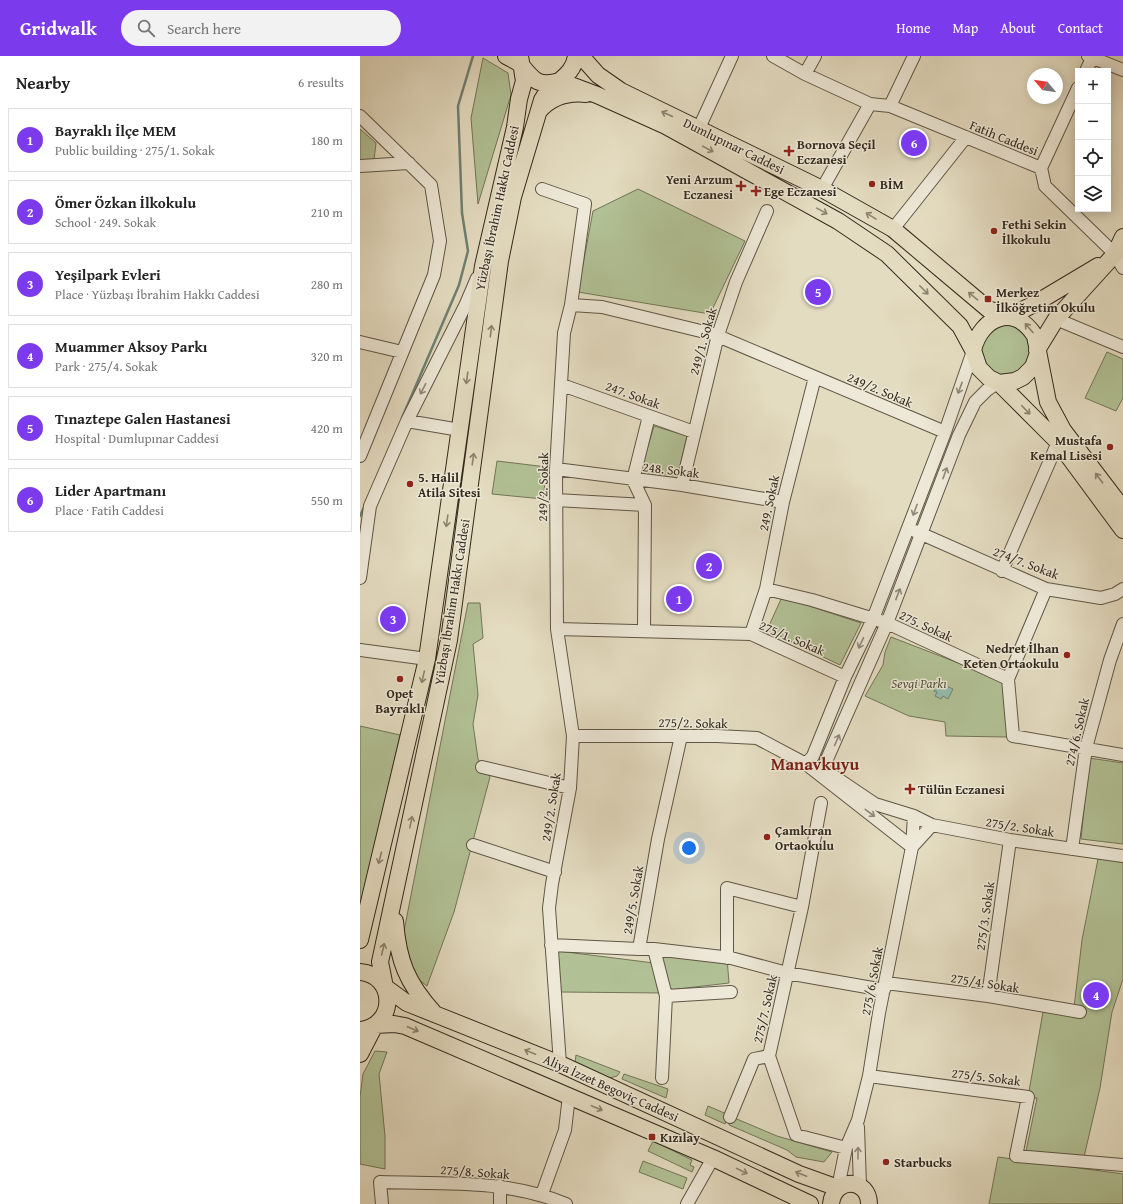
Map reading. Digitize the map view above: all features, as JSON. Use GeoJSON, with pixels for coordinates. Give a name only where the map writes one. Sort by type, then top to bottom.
{"type":"FeatureCollection","features":[{"type":"Feature","properties":{"kind":"main road"},"geometry":{"type":"LineString","coordinates":[[502,56],[517,73],[520,87],[519,100]]}},
{"type":"Feature","properties":{"kind":"main road"},"geometry":{"type":"LineString","coordinates":[[506,56],[521,61],[526,73],[533,80],[551,84],[560,81]]}},
{"type":"Feature","properties":{"kind":"main road","name":"Yüzbaşı İbrahim Hakkı Caddesi"},"geometry":{"type":"LineString","coordinates":[[368,1027],[382,1019],[388,1004],[380,962],[395,899],[449,640],[500,261],[513,197],[546,92],[572,70],[576,56]]}},
{"type":"Feature","properties":{"kind":"main road","name":"Dumlupınar Caddesi"},"geometry":{"type":"LineString","coordinates":[[581,56],[598,75],[614,87],[822,189],[894,229],[988,309],[1007,317]]}},
{"type":"Feature","properties":{"kind":"main road","name":"Yüzbaşı İbrahim Hakkı Caddesi"},"geometry":{"type":"LineString","coordinates":[[360,940],[427,659],[483,266],[524,81],[521,61]]}},
{"type":"Feature","properties":{"kind":"main road","name":"Dumlupınar Caddesi"},"geometry":{"type":"LineString","coordinates":[[560,81],[597,95],[666,126],[780,187],[844,224],[887,254],[960,326],[973,351]]}},
{"type":"Feature","properties":{"kind":"main road","name":"Dumlupınar Caddesi"},"geometry":{"type":"LineString","coordinates":[[539,111],[550,100],[564,95],[577,93],[597,95]]}},
{"type":"Feature","properties":{"kind":"main road"},"geometry":{"type":"LineString","coordinates":[[999,382],[1015,381],[1023,377],[1033,366],[1038,352],[1056,319],[1114,255],[1123,237]]}},
{"type":"Feature","properties":{"kind":"main road"},"geometry":{"type":"LineString","coordinates":[[1114,255],[1036,303],[1007,317],[994,320],[984,327],[976,338],[973,351],[979,368],[989,378],[999,382],[1058,442],[1123,530]]}},
{"type":"Feature","properties":{"kind":"main road"},"geometry":{"type":"LineString","coordinates":[[1007,317],[1022,322],[1030,328],[1035,336],[1048,402],[1063,430],[1123,509]]}},
{"type":"Feature","properties":{"kind":"main road"},"geometry":{"type":"LineString","coordinates":[[395,899],[396,944],[402,966],[414,988],[435,1014]]}},
{"type":"Feature","properties":{"kind":"main road","name":"Aliya İzzet Begoviç Caddesi"},"geometry":{"type":"LineString","coordinates":[[360,972],[371,974],[379,980],[384,987],[407,1003],[560,1064],[799,1174],[838,1188],[848,1184],[860,1186]]}},
{"type":"Feature","properties":{"kind":"main road","name":"Aliya İzzet Begoviç Caddesi"},"geometry":{"type":"LineString","coordinates":[[368,1027],[394,1024],[405,1026],[714,1158],[809,1204]]}},
{"type":"Feature","properties":{"kind":"main road"},"geometry":{"type":"LineString","coordinates":[[360,1054],[368,1027]]}},
{"type":"Feature","properties":{"kind":"main road"},"geometry":{"type":"LineString","coordinates":[[860,1186],[871,1203]]}},
{"type":"Feature","properties":{"kind":"main road"},"geometry":{"type":"LineString","coordinates":[[831,1204],[832,1196],[838,1188]]}},
{"type":"Feature","properties":{"kind":"street"},"geometry":{"type":"LineString","coordinates":[[698,128],[732,56]]}},
{"type":"Feature","properties":{"kind":"street","name":"Fatih Caddesi"},"geometry":{"type":"LineString","coordinates":[[773,56],[805,74],[870,104],[890,106],[1041,168],[1045,186],[1114,255],[1123,268]]}},
{"type":"Feature","properties":{"kind":"street"},"geometry":{"type":"LineString","coordinates":[[805,74],[815,56]]}},
{"type":"Feature","properties":{"kind":"street"},"geometry":{"type":"LineString","coordinates":[[890,106],[914,56]]}},
{"type":"Feature","properties":{"kind":"street"},"geometry":{"type":"LineString","coordinates":[[1087,68],[1091,56],[1123,70]]}},
{"type":"Feature","properties":{"kind":"street"},"geometry":{"type":"LineString","coordinates":[[1041,168],[1075,94]]}},
{"type":"Feature","properties":{"kind":"street"},"geometry":{"type":"LineString","coordinates":[[822,189],[870,104]]}},
{"type":"Feature","properties":{"kind":"street"},"geometry":{"type":"LineString","coordinates":[[360,116],[431,185],[440,241],[434,275],[360,456]]}},
{"type":"Feature","properties":{"kind":"street"},"geometry":{"type":"LineString","coordinates":[[894,229],[966,137]]}},
{"type":"Feature","properties":{"kind":"street"},"geometry":{"type":"LineString","coordinates":[[360,166],[409,163]]}},
{"type":"Feature","properties":{"kind":"street"},"geometry":{"type":"LineString","coordinates":[[542,189],[585,204],[571,305]]}},
{"type":"Feature","properties":{"kind":"street","name":"249/1. Sokak"},"geometry":{"type":"LineString","coordinates":[[682,484],[718,336],[736,282],[767,211]]}},
{"type":"Feature","properties":{"kind":"street"},"geometry":{"type":"LineString","coordinates":[[360,578],[370,506],[407,421],[465,306],[483,266]]}},
{"type":"Feature","properties":{"kind":"street","name":"249/2. Sokak"},"geometry":{"type":"LineString","coordinates":[[560,1064],[550,945],[549,908],[554,872],[570,788],[573,736],[557,629],[556,500],[556,469],[564,333],[571,305],[602,306],[718,336],[945,432]]}},
{"type":"Feature","properties":{"kind":"street"},"geometry":{"type":"LineString","coordinates":[[1056,319],[1123,347]]}},
{"type":"Feature","properties":{"kind":"street"},"geometry":{"type":"LineString","coordinates":[[360,342],[402,352]]}},
{"type":"Feature","properties":{"kind":"street"},"geometry":{"type":"LineString","coordinates":[[806,764],[813,756],[845,677],[872,619],[945,432],[973,351]]}},
{"type":"Feature","properties":{"kind":"street","name":"249. Sokak"},"geometry":{"type":"LineString","coordinates":[[751,634],[766,589],[783,502],[815,377]]}},
{"type":"Feature","properties":{"kind":"street"},"geometry":{"type":"LineString","coordinates":[[822,771],[887,623],[965,422],[975,402],[987,390],[999,382]]}},
{"type":"Feature","properties":{"kind":"street","name":"247. Sokak"},"geometry":{"type":"LineString","coordinates":[[562,384],[694,432]]}},
{"type":"Feature","properties":{"kind":"street"},"geometry":{"type":"LineString","coordinates":[[644,630],[645,504],[633,480],[649,416]]}},
{"type":"Feature","properties":{"kind":"street"},"geometry":{"type":"LineString","coordinates":[[407,421],[460,430]]}},
{"type":"Feature","properties":{"kind":"street"},"geometry":{"type":"LineString","coordinates":[[1002,570],[1058,442]]}},
{"type":"Feature","properties":{"kind":"street","name":"248. Sokak"},"geometry":{"type":"LineString","coordinates":[[556,469],[633,480],[682,484],[783,502]]}},
{"type":"Feature","properties":{"kind":"street"},"geometry":{"type":"LineString","coordinates":[[556,500],[645,504]]}},
{"type":"Feature","properties":{"kind":"street","name":"274/7. Sokak"},"geometry":{"type":"LineString","coordinates":[[908,528],[1046,588],[1102,598],[1115,594],[1123,588]]}},
{"type":"Feature","properties":{"kind":"street"},"geometry":{"type":"LineString","coordinates":[[1046,588],[1008,680],[1013,736],[1123,755]]}},
{"type":"Feature","properties":{"kind":"street","name":"275. Sokak"},"geometry":{"type":"LineString","coordinates":[[766,589],[812,600],[887,623],[1008,680]]}},
{"type":"Feature","properties":{"kind":"street","name":"274/6. Sokak"},"geometry":{"type":"LineString","coordinates":[[1072,849],[1086,748],[1110,660],[1123,624]]}},
{"type":"Feature","properties":{"kind":"street","name":"275/1. Sokak"},"geometry":{"type":"LineString","coordinates":[[557,629],[644,630],[751,634],[845,677]]}},
{"type":"Feature","properties":{"kind":"street"},"geometry":{"type":"LineString","coordinates":[[360,650],[427,659]]}},
{"type":"Feature","properties":{"kind":"street","name":"275/2. Sokak"},"geometry":{"type":"LineString","coordinates":[[573,736],[757,738],[822,771],[875,804],[914,816],[932,825],[1010,840],[1123,856]]}},
{"type":"Feature","properties":{"kind":"street","name":"249/5. Sokak"},"geometry":{"type":"LineString","coordinates":[[681,736],[658,839],[639,949],[654,949],[727,958],[787,973]]}},
{"type":"Feature","properties":{"kind":"street"},"geometry":{"type":"LineString","coordinates":[[482,767],[570,788]]}},
{"type":"Feature","properties":{"kind":"street","name":"275/2. Sokak"},"geometry":{"type":"LineString","coordinates":[[822,771],[912,847]]}},
{"type":"Feature","properties":{"kind":"street","name":"275/7. Sokak"},"geometry":{"type":"LineString","coordinates":[[821,803],[802,906],[769,1056],[796,1135],[846,1148]]}},
{"type":"Feature","properties":{"kind":"street"},"geometry":{"type":"LineString","coordinates":[[912,847],[914,816]]}},
{"type":"Feature","properties":{"kind":"street"},"geometry":{"type":"LineString","coordinates":[[912,847],[932,825]]}},
{"type":"Feature","properties":{"kind":"street","name":"275/3. Sokak"},"geometry":{"type":"LineString","coordinates":[[988,996],[1010,840]]}},
{"type":"Feature","properties":{"kind":"street"},"geometry":{"type":"LineString","coordinates":[[473,845],[554,872]]}},
{"type":"Feature","properties":{"kind":"street","name":"275/6. Sokak"},"geometry":{"type":"LineString","coordinates":[[838,1188],[846,1148],[858,1120],[869,1076],[912,847]]}},
{"type":"Feature","properties":{"kind":"street"},"geometry":{"type":"LineString","coordinates":[[727,958],[727,888],[802,906]]}},
{"type":"Feature","properties":{"kind":"street"},"geometry":{"type":"LineString","coordinates":[[550,945],[639,949]]}},
{"type":"Feature","properties":{"kind":"street"},"geometry":{"type":"LineString","coordinates":[[654,949],[666,996],[662,1078]]}},
{"type":"Feature","properties":{"kind":"street","name":"275/4. Sokak"},"geometry":{"type":"LineString","coordinates":[[787,973],[885,986],[988,996],[1080,1012]]}},
{"type":"Feature","properties":{"kind":"street"},"geometry":{"type":"LineString","coordinates":[[666,996],[731,992]]}},
{"type":"Feature","properties":{"kind":"street"},"geometry":{"type":"LineString","coordinates":[[730,1117],[754,1059],[769,1056]]}},
{"type":"Feature","properties":{"kind":"street","name":"275/5. Sokak"},"geometry":{"type":"LineString","coordinates":[[869,1076],[1028,1097],[1016,1156],[1123,1165]]}},
{"type":"Feature","properties":{"kind":"street"},"geometry":{"type":"LineString","coordinates":[[542,1194],[565,1130],[568,1096]]}},
{"type":"Feature","properties":{"kind":"street","name":"275/6. Sokak"},"geometry":{"type":"LineString","coordinates":[[858,1120],[860,1186]]}},
{"type":"Feature","properties":{"kind":"street"},"geometry":{"type":"LineString","coordinates":[[687,1204],[714,1158]]}},
{"type":"Feature","properties":{"kind":"street","name":"275/8. Sokak"},"geometry":{"type":"LineString","coordinates":[[382,1204],[380,1182],[500,1186],[542,1194],[566,1204]]}},
{"type":"Feature","properties":{"kind":"street"},"geometry":{"type":"LineString","coordinates":[[500,1186],[500,1204]]}},
{"type":"Feature","properties":{"kind":"green space"},"geometry":{"type":"Polygon","coordinates":[[[483,58],[508,73],[511,95],[478,204],[471,118],[483,58]]]}},
{"type":"Feature","properties":{"kind":"green space"},"geometry":{"type":"Polygon","coordinates":[[[360,129],[376,143],[374,160],[360,161],[360,129]]]}},
{"type":"Feature","properties":{"kind":"green space"},"geometry":{"type":"Polygon","coordinates":[[[638,189],[745,241],[710,314],[578,292],[593,211],[638,189]]]}},
{"type":"Feature","properties":{"kind":"green space"},"geometry":{"type":"Polygon","coordinates":[[[1006,324],[1014,326],[1025,333],[1028,337],[1030,349],[1029,364],[1008,378],[985,370],[978,345],[988,330],[1006,324]]]}},
{"type":"Feature","properties":{"kind":"green space"},"geometry":{"type":"Polygon","coordinates":[[[1107,352],[1123,359],[1123,398],[1116,411],[1085,398],[1107,352]]]}},
{"type":"Feature","properties":{"kind":"green space"},"geometry":{"type":"Polygon","coordinates":[[[654,426],[687,436],[676,482],[638,480],[654,426]]]}},
{"type":"Feature","properties":{"kind":"green space"},"geometry":{"type":"Polygon","coordinates":[[[497,461],[547,467],[543,499],[492,494],[497,461]]]}},
{"type":"Feature","properties":{"kind":"green space"},"geometry":{"type":"Polygon","coordinates":[[[782,597],[861,623],[840,665],[767,630],[782,597]]]}},
{"type":"Feature","properties":{"kind":"green space"},"geometry":{"type":"Polygon","coordinates":[[[468,603],[480,603],[483,638],[473,644],[478,695],[473,724],[478,759],[490,777],[454,912],[427,986],[414,976],[410,968],[404,931],[468,603]]]}},
{"type":"Feature","properties":{"kind":"green space","name":"Sevgi Parkı"},"geometry":{"type":"Polygon","coordinates":[[[891,637],[1005,681],[1007,737],[946,736],[945,722],[909,716],[865,696],[883,665],[885,652],[891,637]]]}},
{"type":"Feature","properties":{"kind":"green space"},"geometry":{"type":"Polygon","coordinates":[[[360,726],[400,735],[360,908],[360,726]]]}},
{"type":"Feature","properties":{"kind":"green space"},"geometry":{"type":"Polygon","coordinates":[[[1089,758],[1123,763],[1123,844],[1081,839],[1089,758]]]}},
{"type":"Feature","properties":{"kind":"green space"},"geometry":{"type":"Polygon","coordinates":[[[1098,859],[1123,860],[1123,979],[1112,1012],[1100,1088],[1084,1157],[1025,1156],[1037,1098],[1028,1097],[1043,1012],[1073,1016],[1082,940],[1098,859]]]}},
{"type":"Feature","properties":{"kind":"green space"},"geometry":{"type":"Polygon","coordinates":[[[558,951],[654,963],[661,993],[561,992],[558,951]]]}},
{"type":"Feature","properties":{"kind":"green space"},"geometry":{"type":"Polygon","coordinates":[[[660,952],[727,958],[729,983],[669,990],[660,952]]]}},
{"type":"Feature","properties":{"kind":"green space"},"geometry":{"type":"Polygon","coordinates":[[[375,1051],[387,1052],[379,1074],[385,1136],[385,1169],[360,1164],[360,1097],[363,1074],[375,1051]]]}},
{"type":"Feature","properties":{"kind":"green space"},"geometry":{"type":"Polygon","coordinates":[[[576,1055],[620,1072],[617,1076],[610,1078],[575,1064],[576,1055]]]}},
{"type":"Feature","properties":{"kind":"green space"},"geometry":{"type":"Polygon","coordinates":[[[624,1074],[668,1089],[666,1098],[622,1079],[624,1074]]]}},
{"type":"Feature","properties":{"kind":"green space"},"geometry":{"type":"Polygon","coordinates":[[[708,1106],[729,1115],[725,1124],[705,1115],[708,1106]]]}},
{"type":"Feature","properties":{"kind":"green space"},"geometry":{"type":"Polygon","coordinates":[[[732,1117],[777,1136],[832,1152],[824,1162],[796,1157],[787,1150],[729,1125],[732,1117]]]}},
{"type":"Feature","properties":{"kind":"green space"},"geometry":{"type":"Polygon","coordinates":[[[653,1141],[692,1160],[690,1165],[694,1167],[692,1172],[648,1151],[653,1141]]]}},
{"type":"Feature","properties":{"kind":"green space"},"geometry":{"type":"Polygon","coordinates":[[[998,1157],[1123,1174],[1123,1204],[989,1204],[998,1157]]]}},
{"type":"Feature","properties":{"kind":"green space"},"geometry":{"type":"Polygon","coordinates":[[[643,1161],[687,1178],[683,1189],[639,1172],[643,1161]]]}},
{"type":"Feature","properties":{"kind":"shaded area"},"geometry":{"type":"Polygon","coordinates":[[[942,684],[953,689],[948,699],[943,696],[941,699],[935,696],[937,692],[934,691],[936,686],[940,688],[942,684]]]}},
{"type":"Feature","properties":{"kind":"waterway"},"geometry":{"type":"LineString","coordinates":[[402,418],[459,285],[468,251],[462,213],[458,106],[473,56]]}},
{"type":"Feature","properties":{"kind":"waterway"},"geometry":{"type":"LineString","coordinates":[[360,516],[365,505]]}},
{"type":"Feature","properties":{"kind":"place","name":"Lider Apartmanı"},"geometry":{"type":"Point","coordinates":[914,143]}},
{"type":"Feature","properties":{"kind":"place","name":"Bornova Seçil Eczanesi"},"geometry":{"type":"Point","coordinates":[789,151]}},
{"type":"Feature","properties":{"kind":"place","name":"BİM"},"geometry":{"type":"Point","coordinates":[872,184]}},
{"type":"Feature","properties":{"kind":"place","name":"Yeni Arzum Eczanesi"},"geometry":{"type":"Point","coordinates":[741,186]}},
{"type":"Feature","properties":{"kind":"place","name":"Ege Eczanesi"},"geometry":{"type":"Point","coordinates":[756,191]}},
{"type":"Feature","properties":{"kind":"place","name":"Fethi Sekin İlkokulu"},"geometry":{"type":"Point","coordinates":[994,231]}},
{"type":"Feature","properties":{"kind":"place","name":"Tınaztepe Galen Hastanesi"},"geometry":{"type":"Point","coordinates":[818,292]}},
{"type":"Feature","properties":{"kind":"place","name":"Merkez İlköğretim Okulu"},"geometry":{"type":"Point","coordinates":[988,299]}},
{"type":"Feature","properties":{"kind":"place","name":"Mustafa Kemal Lisesi"},"geometry":{"type":"Point","coordinates":[1110,447]}},
{"type":"Feature","properties":{"kind":"place","name":"5. Halil Atila Sitesi"},"geometry":{"type":"Point","coordinates":[410,484]}},
{"type":"Feature","properties":{"kind":"place","name":"Ömer Özkan İlkokulu"},"geometry":{"type":"Point","coordinates":[709,566]}},
{"type":"Feature","properties":{"kind":"place","name":"Bayraklı İlçe MEM"},"geometry":{"type":"Point","coordinates":[679,599]}},
{"type":"Feature","properties":{"kind":"place","name":"Yeşilpark Evleri"},"geometry":{"type":"Point","coordinates":[393,619]}},
{"type":"Feature","properties":{"kind":"place","name":"Nedret İlhan Keten Ortaokulu"},"geometry":{"type":"Point","coordinates":[1067,655]}},
{"type":"Feature","properties":{"kind":"place","name":"Opet Bayraklı"},"geometry":{"type":"Point","coordinates":[400,679]}},
{"type":"Feature","properties":{"kind":"place","name":"Tülün Eczanesi"},"geometry":{"type":"Point","coordinates":[910,789]}},
{"type":"Feature","properties":{"kind":"place","name":"Çamkıran Ortaokulu"},"geometry":{"type":"Point","coordinates":[767,837]}},
{"type":"Feature","properties":{"kind":"place","name":"Muammer Aksoy Parkı"},"geometry":{"type":"Point","coordinates":[1096,995]}},
{"type":"Feature","properties":{"kind":"place","name":"Kızılay"},"geometry":{"type":"Point","coordinates":[652,1137]}},
{"type":"Feature","properties":{"kind":"place","name":"Starbucks"},"geometry":{"type":"Point","coordinates":[886,1162]}},
{"type":"Feature","properties":{"kind":"district","name":"Manavkuyu"},"geometry":{"type":"Point","coordinates":[815,763]}}]}
